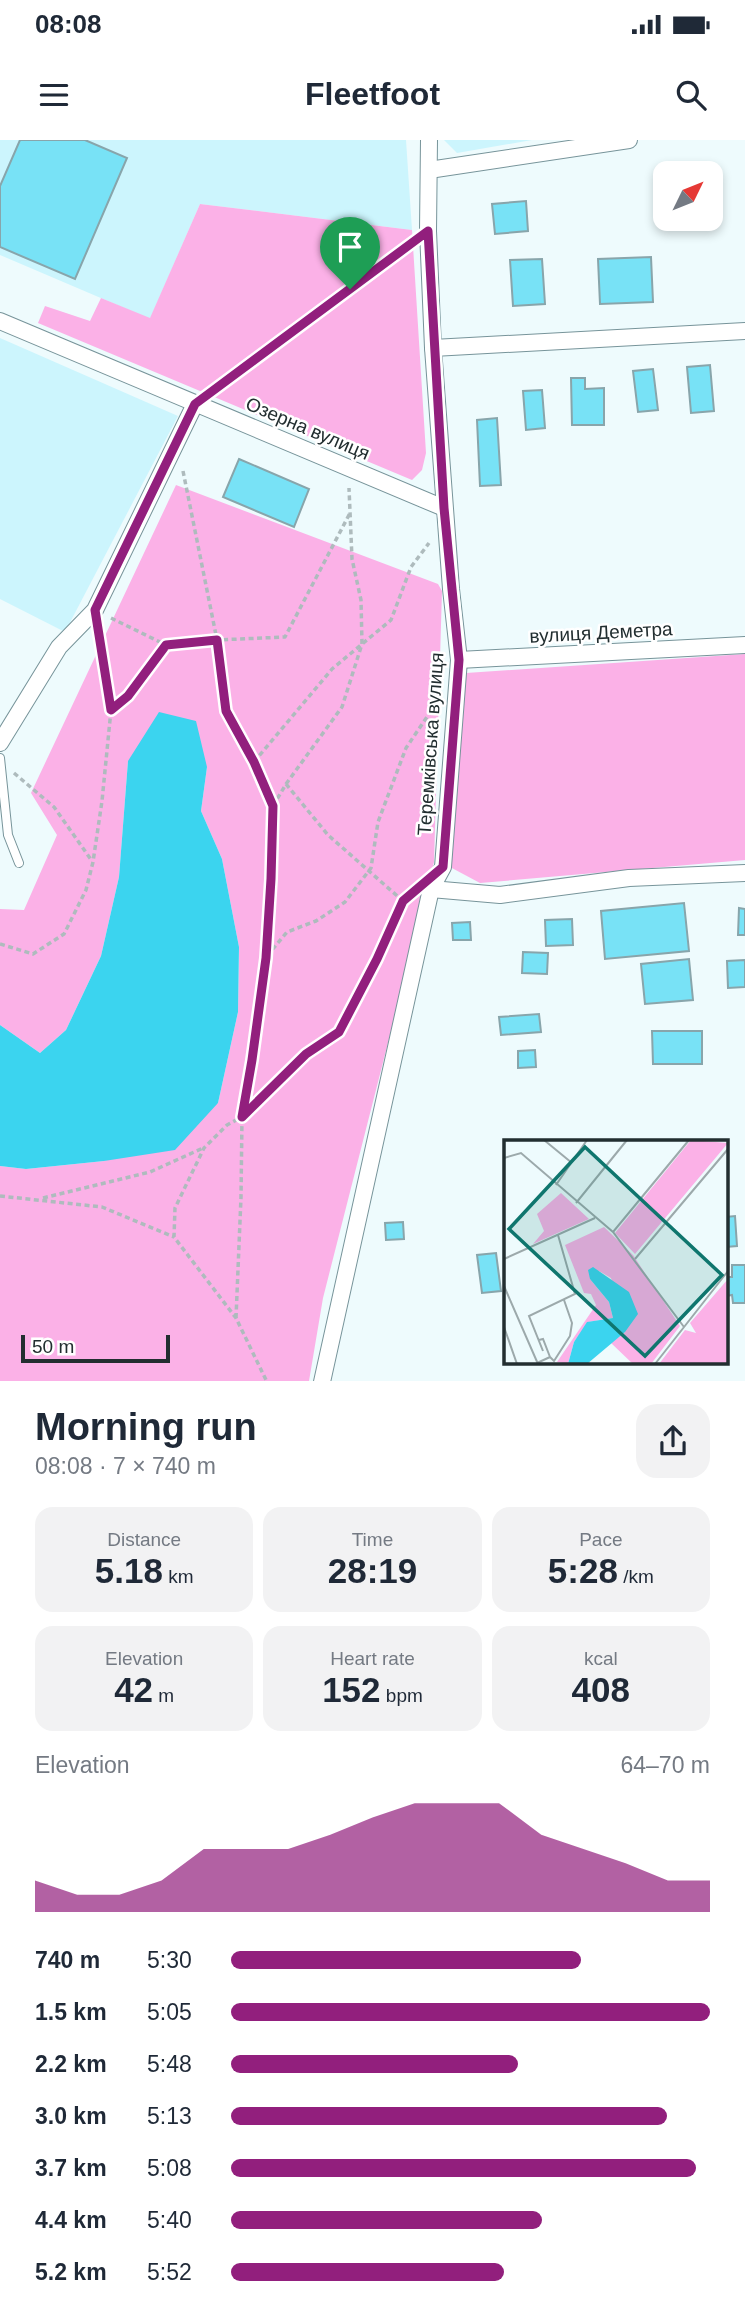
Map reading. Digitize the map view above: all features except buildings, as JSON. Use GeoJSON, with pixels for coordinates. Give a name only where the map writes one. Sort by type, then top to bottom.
{"type":"FeatureCollection","features":[{"type":"Feature","properties":{"kind":"street","name":"Теремківська вулиця"},"geometry":{"type":"LineString","coordinates":[[323,1381],[431,889],[443,867],[458,666],[433,348],[428,231],[429,140]]}},
{"type":"Feature","properties":{"kind":"street"},"geometry":{"type":"LineString","coordinates":[[429,170],[629,140]]}},
{"type":"Feature","properties":{"kind":"street","name":"Озерна вулиця"},"geometry":{"type":"LineString","coordinates":[[0,321],[300,446],[445,515]]}},
{"type":"Feature","properties":{"kind":"street"},"geometry":{"type":"LineString","coordinates":[[433,348],[745,331]]}},
{"type":"Feature","properties":{"kind":"street"},"geometry":{"type":"LineString","coordinates":[[0,743],[59,647],[95,610],[195,404]]}},
{"type":"Feature","properties":{"kind":"street","name":"вулиця Деметра"},"geometry":{"type":"LineString","coordinates":[[458,666],[745,645]]}},
{"type":"Feature","properties":{"kind":"street"},"geometry":{"type":"LineString","coordinates":[[431,889],[500,895],[629,878],[745,873]]}},
{"type":"Feature","properties":{"kind":"lane"},"geometry":{"type":"LineString","coordinates":[[0,759],[8,835],[19,863]]}},
{"type":"Feature","properties":{"kind":"path"},"geometry":{"type":"LineString","coordinates":[[195,404],[428,231]]}},
{"type":"Feature","properties":{"kind":"path"},"geometry":{"type":"LineString","coordinates":[[177,441],[217,640],[226,711],[254,762],[273,806],[266,958],[242,1117],[236,1318]]}},
{"type":"Feature","properties":{"kind":"path"},"geometry":{"type":"LineString","coordinates":[[273,806],[342,707],[362,644],[361,600],[352,559],[349,468]]}},
{"type":"Feature","properties":{"kind":"path"},"geometry":{"type":"LineString","coordinates":[[95,610],[166,645],[285,637],[351,513]]}},
{"type":"Feature","properties":{"kind":"path"},"geometry":{"type":"LineString","coordinates":[[254,762],[332,669],[391,620],[411,566],[445,515]]}},
{"type":"Feature","properties":{"kind":"path"},"geometry":{"type":"LineString","coordinates":[[0,944],[33,954],[64,933],[86,890],[93,862],[111,710],[95,610]]}},
{"type":"Feature","properties":{"kind":"path"},"geometry":{"type":"LineString","coordinates":[[111,710],[128,696],[166,645]]}},
{"type":"Feature","properties":{"kind":"path"},"geometry":{"type":"LineString","coordinates":[[266,958],[287,932],[316,921],[345,902],[369,871],[378,822],[406,748],[458,666]]}},
{"type":"Feature","properties":{"kind":"path"},"geometry":{"type":"LineString","coordinates":[[0,759],[54,807],[93,862]]}},
{"type":"Feature","properties":{"kind":"path"},"geometry":{"type":"LineString","coordinates":[[286,784],[328,835],[403,901]]}},
{"type":"Feature","properties":{"kind":"path"},"geometry":{"type":"LineString","coordinates":[[174,1237],[175,1208],[204,1148],[227,1125],[242,1117],[306,1054],[339,1032],[403,901],[413,892]]}},
{"type":"Feature","properties":{"kind":"path"},"geometry":{"type":"LineString","coordinates":[[39,1199],[150,1172],[204,1148]]}},
{"type":"Feature","properties":{"kind":"path"},"geometry":{"type":"LineString","coordinates":[[0,1196],[102,1207],[174,1237],[236,1318],[267,1381]]}},
{"type":"Feature","properties":{"kind":"shaded area"},"geometry":{"type":"Polygon","coordinates":[[[0,140],[406,140],[412,230],[200,204],[150,319],[0,255],[0,140]]]}},
{"type":"Feature","properties":{"kind":"shaded area"},"geometry":{"type":"Polygon","coordinates":[[[444,140],[532,140],[457,153],[444,140]]]}},
{"type":"Feature","properties":{"kind":"shaded area"},"geometry":{"type":"Polygon","coordinates":[[[200,204],[412,230],[426,453],[422,470],[412,480],[38,323],[45,306],[90,321],[101,298],[150,318],[200,204]]]}},
{"type":"Feature","properties":{"kind":"shaded area"},"geometry":{"type":"Polygon","coordinates":[[[0,338],[178,416],[65,632],[0,599],[0,338]]]}},
{"type":"Feature","properties":{"kind":"shaded area"},"geometry":{"type":"Polygon","coordinates":[[[176,485],[438,584],[442,591],[434,862],[323,1298],[309,1381],[0,1381],[0,1166],[26,1169],[104,1161],[218,1103],[238,1012],[239,947],[222,859],[201,811],[207,767],[128,761],[119,877],[101,956],[66,1030],[40,1053],[0,1025],[0,909],[24,910],[57,835],[31,793],[176,485]]]}},
{"type":"Feature","properties":{"kind":"shaded area"},"geometry":{"type":"Polygon","coordinates":[[[745,654],[745,860],[480,883],[450,867],[466,673],[745,654]]]}},
{"type":"Feature","properties":{"kind":"water"},"geometry":{"type":"Polygon","coordinates":[[[159,712],[196,721],[207,767],[201,811],[222,859],[239,947],[238,1012],[218,1103],[175,1150],[26,1169],[0,1166],[0,1025],[40,1053],[66,1030],[101,956],[119,877],[128,761],[159,712]]]}},
{"type":"Feature","properties":{"kind":"route"},"geometry":{"type":"LineString","coordinates":[[428,231],[444,508],[459,660],[443,867],[403,901],[339,1032],[306,1054],[242,1117],[266,958],[273,806],[254,762],[226,711],[217,640],[166,645],[128,696],[111,710],[95,610],[195,404],[350,289],[428,231]]}}]}
